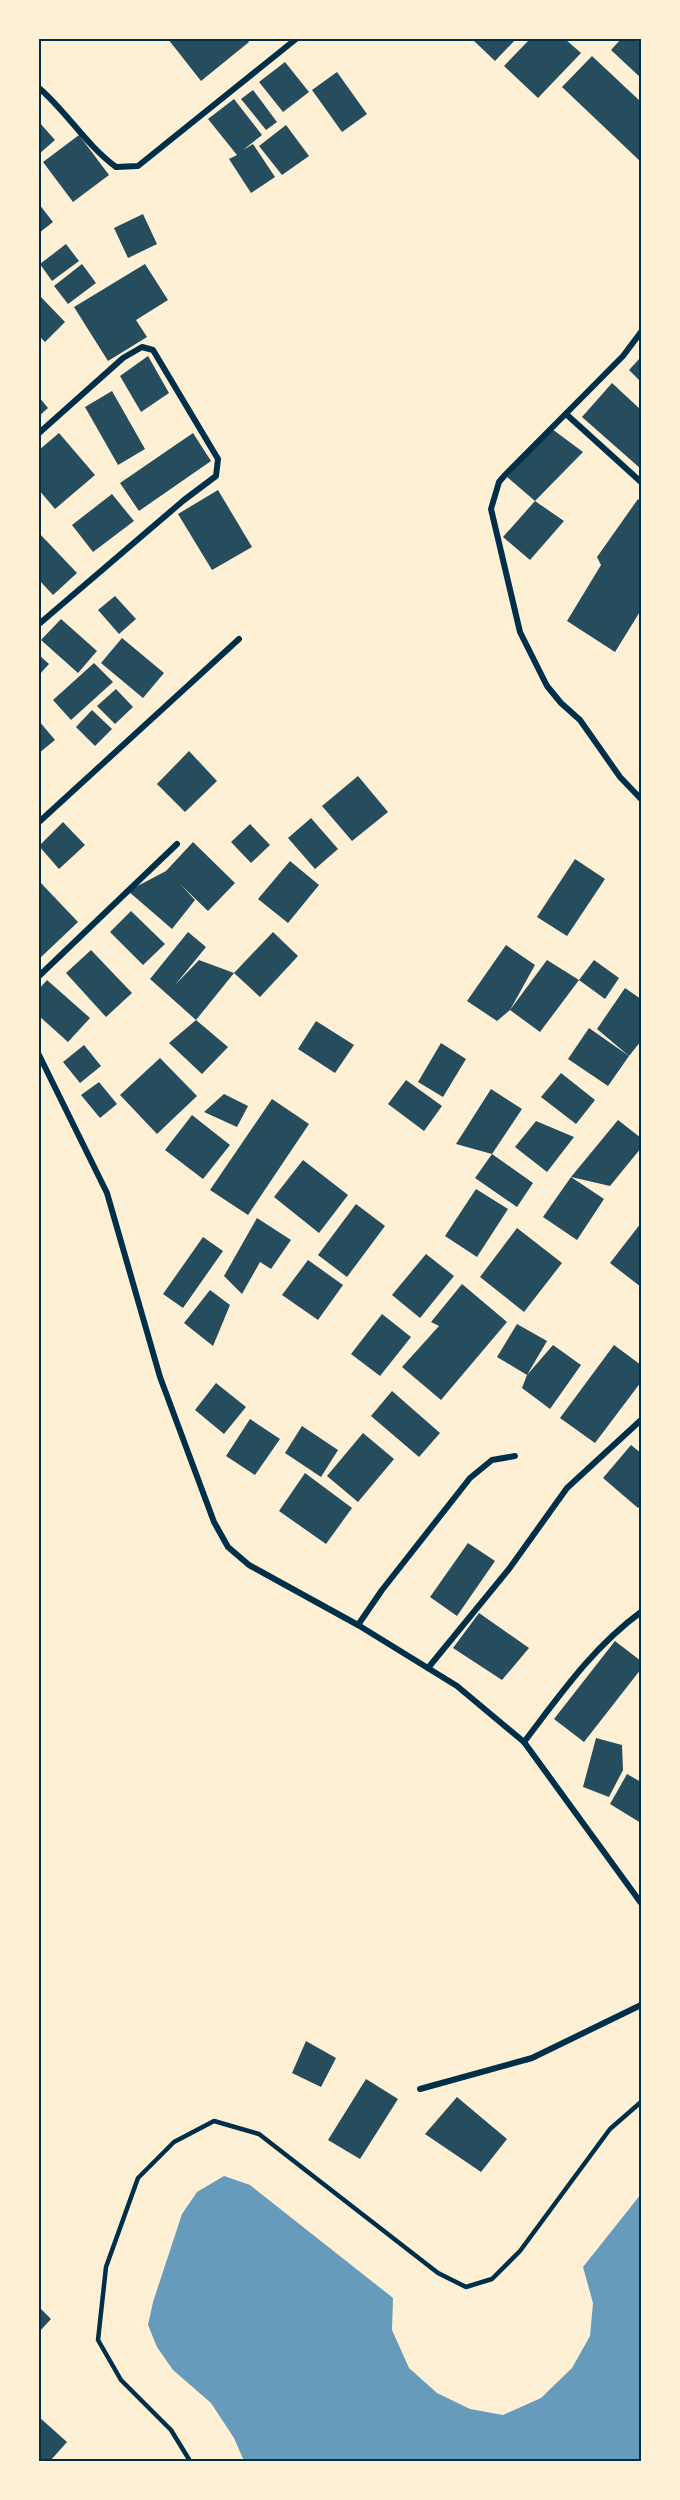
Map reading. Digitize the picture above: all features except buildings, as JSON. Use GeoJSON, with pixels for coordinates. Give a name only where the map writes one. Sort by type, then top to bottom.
{"type":"FeatureCollection","features":[{"type":"Feature","properties":{"kind":"street"},"geometry":{"type":"LineString","coordinates":[[39,88],[56,103],[100,156],[116,167],[138,166],[296,39]]}},
{"type":"Feature","properties":{"kind":"street"},"geometry":{"type":"LineString","coordinates":[[641,332],[623,356],[505,475],[491,509],[520,632],[547,686],[580,720],[620,777],[641,799]]}},
{"type":"Feature","properties":{"kind":"street"},"geometry":{"type":"LineString","coordinates":[[39,433],[123,358],[142,347],[153,350],[218,459],[216,477],[184,500],[39,624]]}},
{"type":"Feature","properties":{"kind":"street"},"geometry":{"type":"LineString","coordinates":[[566,414],[641,482]]}},
{"type":"Feature","properties":{"kind":"street"},"geometry":{"type":"LineString","coordinates":[[39,822],[239,639]]}},
{"type":"Feature","properties":{"kind":"street"},"geometry":{"type":"LineString","coordinates":[[39,976],[177,844]]}},
{"type":"Feature","properties":{"kind":"street"},"geometry":{"type":"LineString","coordinates":[[39,1055],[107,1193],[160,1377],[214,1522],[228,1547],[249,1565],[358,1625],[457,1686],[524,1742],[641,1903]]}},
{"type":"Feature","properties":{"kind":"street"},"geometry":{"type":"LineString","coordinates":[[428,1668],[509,1569],[567,1488],[640,1423]]}},
{"type":"Feature","properties":{"kind":"street"},"geometry":{"type":"LineString","coordinates":[[358,1625],[382,1590],[470,1478],[492,1460],[515,1456]]}},
{"type":"Feature","properties":{"kind":"street"},"geometry":{"type":"LineString","coordinates":[[524,1742],[582,1666],[618,1629],[641,1612]]}},
{"type":"Feature","properties":{"kind":"street"},"geometry":{"type":"LineString","coordinates":[[420,2090],[532,2058],[641,2005]]}},
{"type":"Feature","properties":{"kind":"lane"},"geometry":{"type":"LineString","coordinates":[[190,2461],[171,2430],[121,2380],[98,2340],[106,2267],[138,2178],[174,2142],[213,2121],[259,2134],[438,2273],[466,2287],[492,2279],[520,2251],[610,2129],[641,2102]]}},
{"type":"Feature","properties":{"kind":"water"},"geometry":{"type":"Polygon","coordinates":[[[224,2176],[250,2185],[393,2298],[392,2330],[409,2368],[437,2393],[470,2409],[503,2415],[541,2398],[572,2368],[590,2336],[593,2303],[583,2267],[641,2194],[641,2461],[244,2461],[234,2438],[211,2403],[173,2370],[157,2347],[148,2325],[153,2302],[182,2214],[197,2192],[224,2176]]]}}]}
